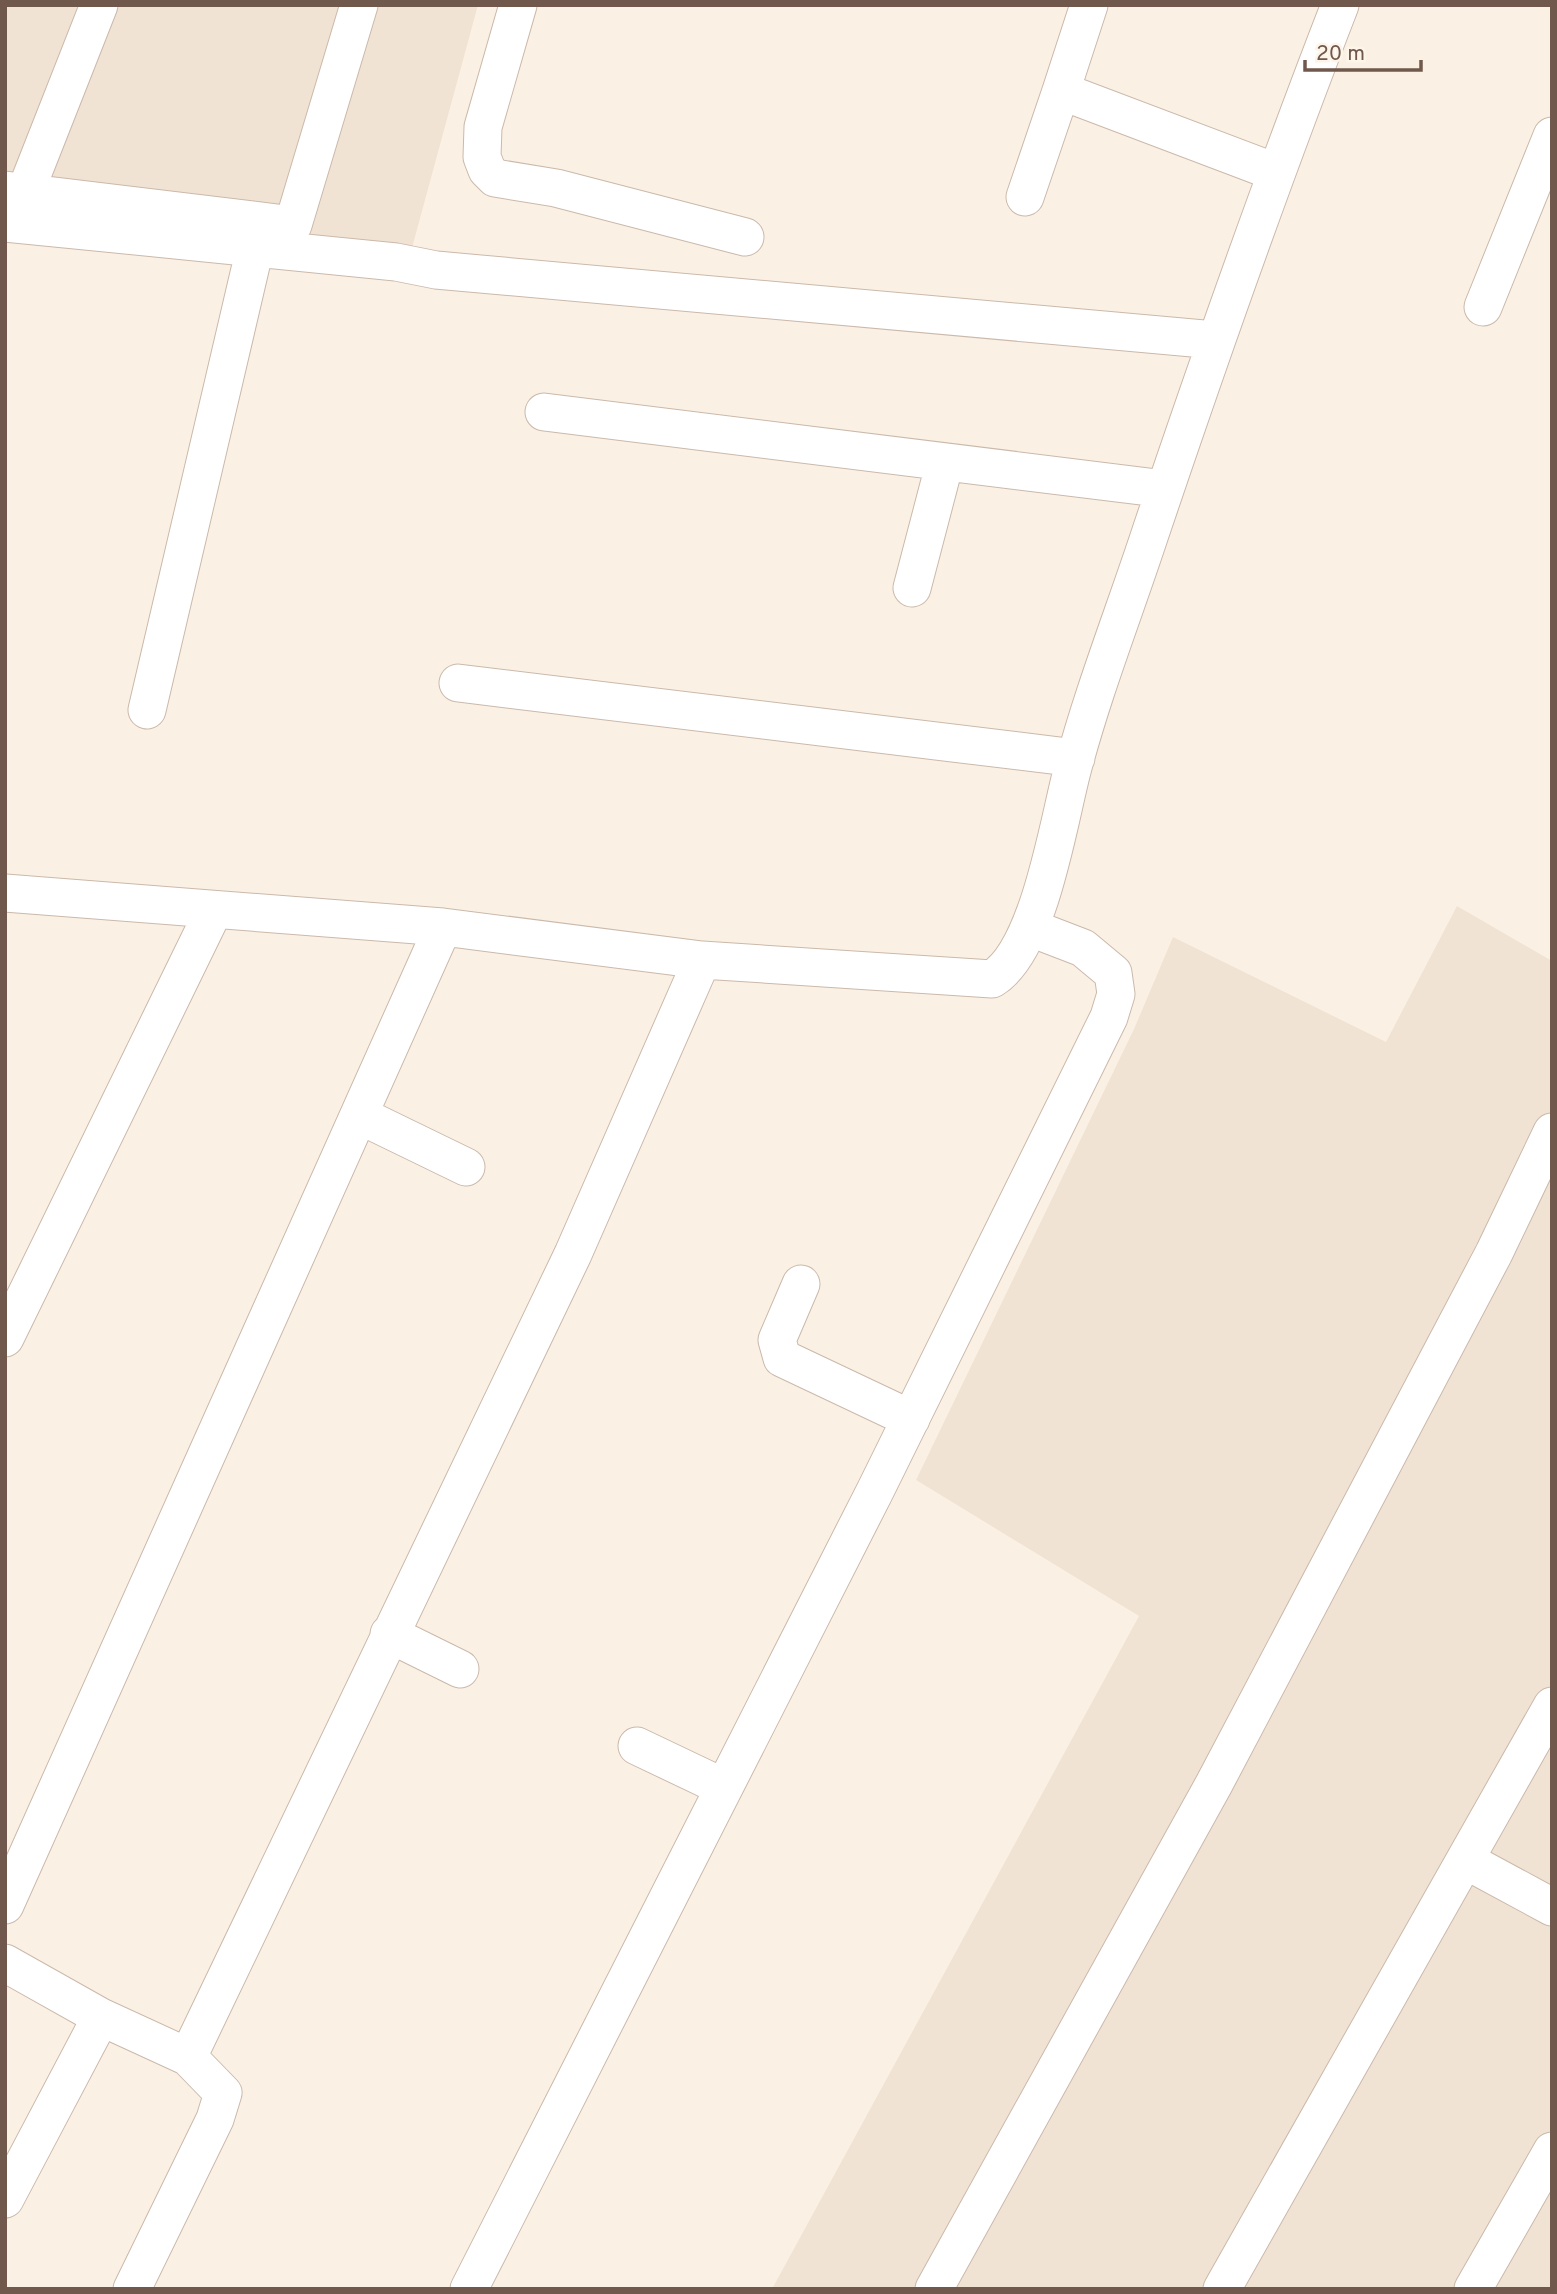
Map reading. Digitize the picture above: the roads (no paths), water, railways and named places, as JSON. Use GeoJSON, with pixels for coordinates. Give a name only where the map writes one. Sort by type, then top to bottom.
{"type":"FeatureCollection","features":[{"type":"Feature","properties":{"kind":"street"},"geometry":{"type":"LineString","coordinates":[[99,5],[15,192],[293,226],[359,5]]}},
{"type":"Feature","properties":{"kind":"street"},"geometry":{"type":"LineString","coordinates":[[518,5],[483,127],[482,157],[487,170],[495,178],[556,188],[746,237]]}},
{"type":"Feature","properties":{"kind":"street"},"geometry":{"type":"LineString","coordinates":[[1025,197],[1090,5]]}},
{"type":"Feature","properties":{"kind":"street"},"geometry":{"type":"LineString","coordinates":[[5,893],[443,927],[702,960],[992,979],[1004,972],[1031,928],[1076,758],[1165,489],[1275,172],[1340,5]]}},
{"type":"Feature","properties":{"kind":"street"},"geometry":{"type":"LineString","coordinates":[[1062,90],[1275,172]]}},
{"type":"Feature","properties":{"kind":"street"},"geometry":{"type":"LineString","coordinates":[[1483,307],[1552,135]]}},
{"type":"Feature","properties":{"kind":"street"},"geometry":{"type":"LineString","coordinates":[[5,223],[396,262],[436,270],[1215,340]]}},
{"type":"Feature","properties":{"kind":"street"},"geometry":{"type":"LineString","coordinates":[[147,710],[255,248]]}},
{"type":"Feature","properties":{"kind":"street"},"geometry":{"type":"LineString","coordinates":[[544,412],[1165,489]]}},
{"type":"Feature","properties":{"kind":"street"},"geometry":{"type":"LineString","coordinates":[[912,588],[945,462]]}},
{"type":"Feature","properties":{"kind":"street"},"geometry":{"type":"LineString","coordinates":[[458,683],[1076,758]]}},
{"type":"Feature","properties":{"kind":"street"},"geometry":{"type":"LineString","coordinates":[[5,1338],[215,909]]}},
{"type":"Feature","properties":{"kind":"street"},"geometry":{"type":"LineString","coordinates":[[5,1905],[443,927]]}},
{"type":"Feature","properties":{"kind":"street"},"geometry":{"type":"LineString","coordinates":[[468,2289],[911,1419],[1109,1017],[1116,994],[1113,972],[1083,948],[1031,928]]}},
{"type":"Feature","properties":{"kind":"street"},"geometry":{"type":"LineString","coordinates":[[188,2057],[573,1254],[702,960]]}},
{"type":"Feature","properties":{"kind":"street"},"geometry":{"type":"LineString","coordinates":[[359,1115],[466,1167]]}},
{"type":"Feature","properties":{"kind":"street"},"geometry":{"type":"LineString","coordinates":[[934,2289],[1214,1784],[1493,1253],[1552,1132]]}},
{"type":"Feature","properties":{"kind":"street"},"geometry":{"type":"LineString","coordinates":[[802,1284],[777,1340],[782,1358],[911,1419]]}},
{"type":"Feature","properties":{"kind":"street"},"geometry":{"type":"LineString","coordinates":[[389,1634],[460,1669]]}},
{"type":"Feature","properties":{"kind":"street"},"geometry":{"type":"LineString","coordinates":[[1222,2289],[1552,1706]]}},
{"type":"Feature","properties":{"kind":"street"},"geometry":{"type":"LineString","coordinates":[[636,1746],[723,1787]]}},
{"type":"Feature","properties":{"kind":"street"},"geometry":{"type":"LineString","coordinates":[[1465,1860],[1552,1908]]}},
{"type":"Feature","properties":{"kind":"street"},"geometry":{"type":"LineString","coordinates":[[5,1963],[101,2017],[188,2057],[221,2087],[223,2099],[132,2289]]}},
{"type":"Feature","properties":{"kind":"street"},"geometry":{"type":"LineString","coordinates":[[5,2199],[101,2017]]}},
{"type":"Feature","properties":{"kind":"street"},"geometry":{"type":"LineString","coordinates":[[1473,2289],[1552,2151]]}}]}
